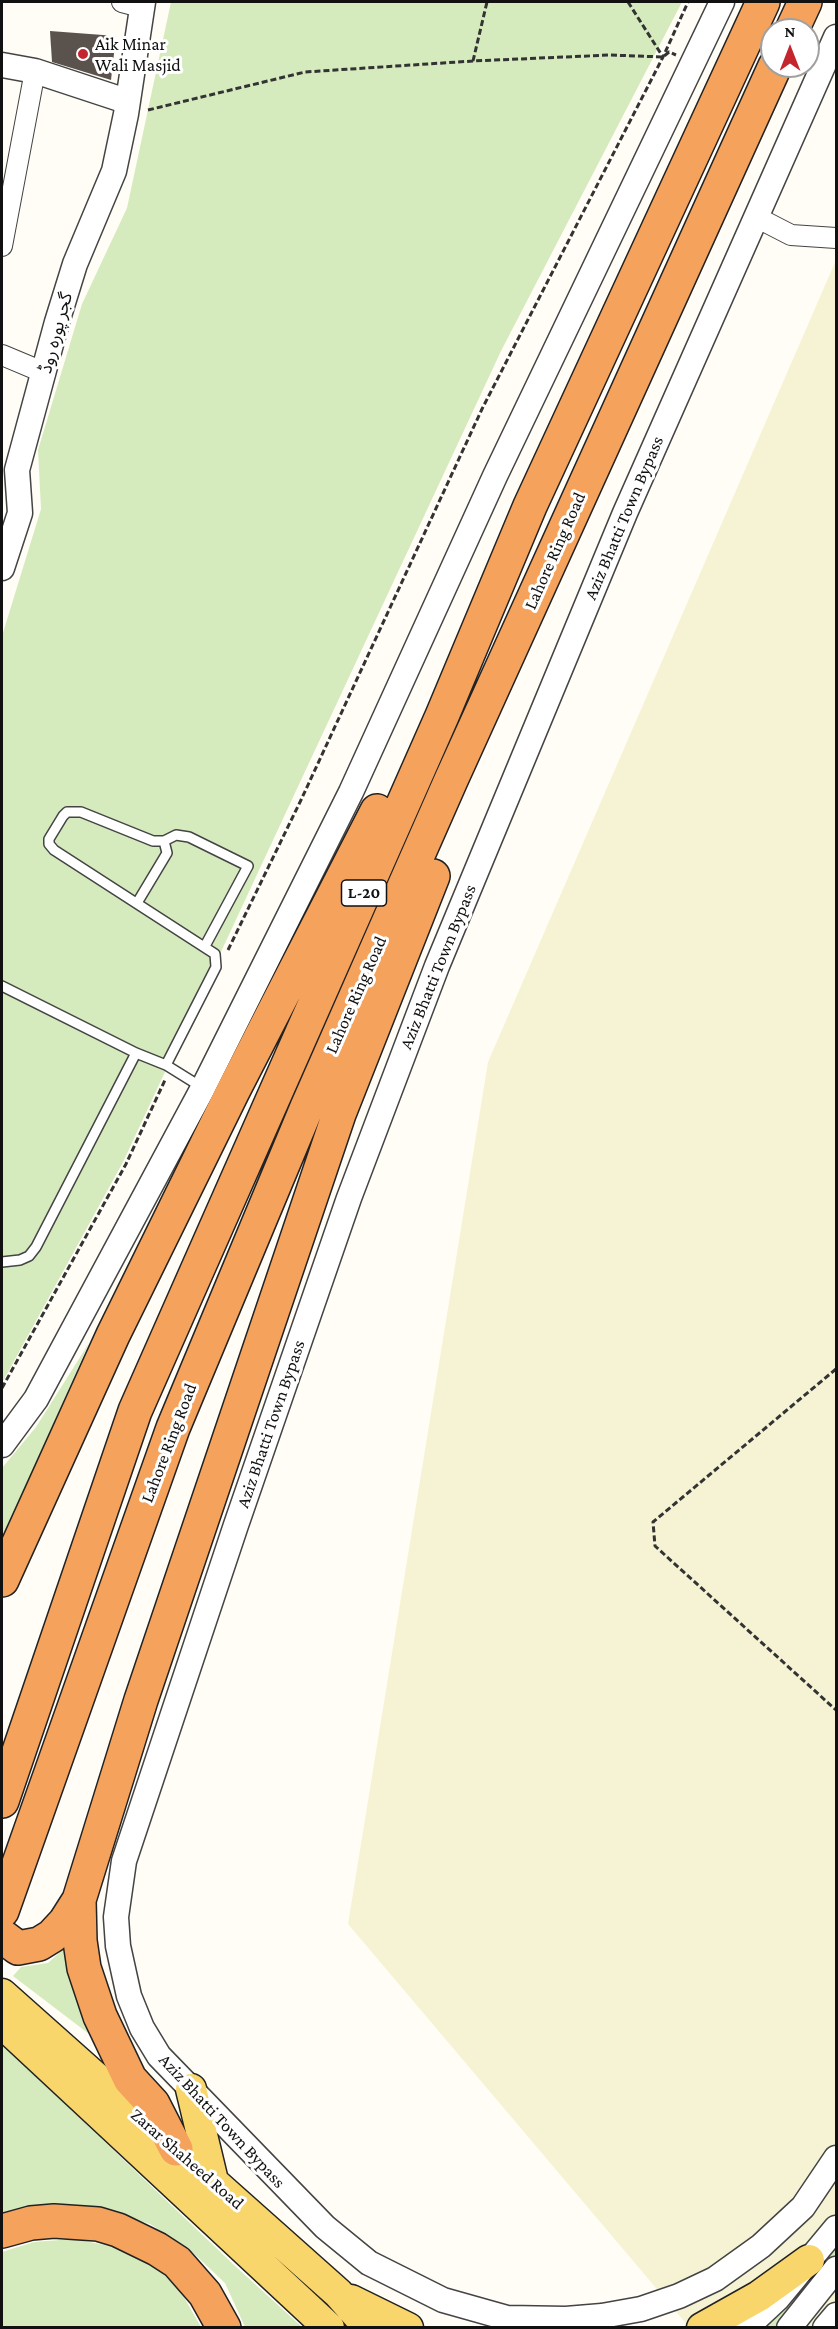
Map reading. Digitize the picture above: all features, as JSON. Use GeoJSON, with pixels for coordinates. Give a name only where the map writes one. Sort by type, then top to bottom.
{"type":"FeatureCollection","features":[{"type":"Feature","properties":{"kind":"highway","name":"Lahore Ring Road"},"geometry":{"type":"LineString","coordinates":[[2,1801],[135,1411],[442,716],[488,603],[764,2]]}},
{"type":"Feature","properties":{"kind":"highway"},"geometry":{"type":"LineString","coordinates":[[798,18],[805,2]]}},
{"type":"Feature","properties":{"kind":"highway","name":"Lahore Ring Road"},"geometry":{"type":"LineString","coordinates":[[2,1911],[178,1417],[307,1107],[531,604],[770,78]]}},
{"type":"Feature","properties":{"kind":"highway"},"geometry":{"type":"LineString","coordinates":[[2,1580],[113,1335],[233,1091],[368,830],[437,680],[488,603]]}},
{"type":"Feature","properties":{"kind":"highway"},"geometry":{"type":"LineString","coordinates":[[176,2149],[153,2104],[130,2079],[100,2016],[84,1968],[80,1941],[79,1900],[145,1689],[339,1114],[417,915],[497,723],[531,604]]}},
{"type":"Feature","properties":{"kind":"highway"},"geometry":{"type":"LineString","coordinates":[[2,1936],[18,1948],[39,1944],[52,1936],[79,1900]]}},
{"type":"Feature","properties":{"kind":"highway"},"geometry":{"type":"LineString","coordinates":[[2,2231],[31,2223],[54,2221],[98,2224],[118,2230],[157,2248],[177,2262],[204,2294],[224,2328]]}},
{"type":"Feature","properties":{"kind":"main road","name":"Zarar Shaheed Road"},"geometry":{"type":"LineString","coordinates":[[2,1994],[338,2293],[369,2328]]}},
{"type":"Feature","properties":{"kind":"main road","name":"Zarar Shaheed Road"},"geometry":{"type":"LineString","coordinates":[[2,2023],[328,2328]]}},
{"type":"Feature","properties":{"kind":"main road"},"geometry":{"type":"LineString","coordinates":[[191,2089],[213,2181]]}},
{"type":"Feature","properties":{"kind":"main road"},"geometry":{"type":"LineString","coordinates":[[702,2328],[759,2296],[823,2265]]}},
{"type":"Feature","properties":{"kind":"main road"},"geometry":{"type":"LineString","coordinates":[[338,2293],[408,2328]]}},
{"type":"Feature","properties":{"kind":"street"},"geometry":{"type":"LineString","coordinates":[[2,1445],[36,1400],[203,1088],[351,792],[495,476],[722,2]]}},
{"type":"Feature","properties":{"kind":"street","name":"گجر پورہ روڈ"},"geometry":{"type":"LineString","coordinates":[[2,568],[20,513],[10,494],[75,264],[114,171],[126,107],[136,3]]}},
{"type":"Feature","properties":{"kind":"street","name":"Aziz Bhatti Town Bypass"},"geometry":{"type":"LineString","coordinates":[[837,37],[625,513],[437,966],[337,1232],[124,1861],[116,1917],[120,1955],[129,1996],[142,2028],[159,2056],[325,2227],[369,2263],[443,2300],[507,2318],[566,2319],[642,2309],[697,2288],[737,2265],[803,2207],[837,2158]]}},
{"type":"Feature","properties":{"kind":"street"},"geometry":{"type":"LineString","coordinates":[[2,65],[35,71],[126,107]]}},
{"type":"Feature","properties":{"kind":"street"},"geometry":{"type":"LineString","coordinates":[[2,246],[35,71]]}},
{"type":"Feature","properties":{"kind":"street"},"geometry":{"type":"LineString","coordinates":[[756,217],[791,235],[837,238]]}},
{"type":"Feature","properties":{"kind":"street"},"geometry":{"type":"LineString","coordinates":[[2,355],[45,373]]}},
{"type":"Feature","properties":{"kind":"street"},"geometry":{"type":"LineString","coordinates":[[789,2328],[823,2265],[837,2228]]}},
{"type":"Feature","properties":{"kind":"street"},"geometry":{"type":"LineString","coordinates":[[746,2328],[777,2299],[823,2265]]}},
{"type":"Feature","properties":{"kind":"street"},"geometry":{"type":"LineString","coordinates":[[825,2328],[837,2315]]}},
{"type":"Feature","properties":{"kind":"lane"},"geometry":{"type":"LineString","coordinates":[[167,1069],[216,967],[215,954],[206,946],[54,850],[49,844],[49,839],[63,816],[74,810],[153,841],[164,841],[176,835],[189,837],[248,866],[206,946]]}},
{"type":"Feature","properties":{"kind":"lane"},"geometry":{"type":"LineString","coordinates":[[137,903],[167,852],[164,841]]}},
{"type":"Feature","properties":{"kind":"lane"},"geometry":{"type":"LineString","coordinates":[[2,986],[203,1088]]}},
{"type":"Feature","properties":{"kind":"lane"},"geometry":{"type":"LineString","coordinates":[[2,1262],[20,1260],[29,1256],[36,1247],[136,1053]]}},
{"type":"Feature","properties":{"kind":"path"},"geometry":{"type":"LineString","coordinates":[[473,61],[487,2]]}},
{"type":"Feature","properties":{"kind":"path"},"geometry":{"type":"LineString","coordinates":[[628,2],[663,57]]}},
{"type":"Feature","properties":{"kind":"path"},"geometry":{"type":"LineString","coordinates":[[223,959],[301,800],[482,409],[663,57],[688,2]]}},
{"type":"Feature","properties":{"kind":"path"},"geometry":{"type":"LineString","coordinates":[[126,107],[304,72],[473,61],[610,56],[663,57],[669,52],[694,62]]}},
{"type":"Feature","properties":{"kind":"path"},"geometry":{"type":"LineString","coordinates":[[2,1388],[126,1164],[167,1069]]}},
{"type":"Feature","properties":{"kind":"path"},"geometry":{"type":"LineString","coordinates":[[837,1368],[654,1522],[655,1546],[837,1710]]}},
{"type":"Feature","properties":{"kind":"shaded area"},"geometry":{"type":"Polygon","coordinates":[[[836,260],[836,2327],[689,2327],[348,1924],[488,1062],[836,260]]]}},
{"type":"Feature","properties":{"kind":"green space"},"geometry":{"type":"Polygon","coordinates":[[[171,2],[682,2],[501,351],[123,1162],[2,1383],[2,636],[41,509],[38,450],[82,304],[127,208],[171,2]]]}},
{"type":"Feature","properties":{"kind":"green space"},"geometry":{"type":"Polygon","coordinates":[[[89,1343],[2,1539],[2,1468],[36,1427],[89,1343]]]}},
{"type":"Feature","properties":{"kind":"green space"},"geometry":{"type":"Polygon","coordinates":[[[66,1947],[93,2037],[13,1976],[21,1967],[48,1963],[66,1947]]]}},
{"type":"Feature","properties":{"kind":"green space"},"geometry":{"type":"Polygon","coordinates":[[[2,2044],[302,2327],[245,2327],[225,2283],[187,2247],[150,2224],[100,2208],[65,2205],[38,2205],[2,2215],[2,2044]]]}},
{"type":"Feature","properties":{"kind":"green space"},"geometry":{"type":"Polygon","coordinates":[[[74,2239],[115,2247],[158,2269],[181,2292],[201,2327],[2,2328],[2,2252],[34,2242],[74,2239]]]}},
{"type":"Feature","properties":{"kind":"green space"},"geometry":{"type":"Polygon","coordinates":[[[836,2245],[836,2255],[779,2327],[764,2328],[836,2245]]]}},
{"type":"Feature","properties":{"kind":"building","name":"Aik Minar Wali Masjid"},"geometry":{"type":"Polygon","coordinates":[[[50,31],[116,36],[111,80],[52,62],[50,31]]]}},
{"type":"Feature","properties":{"kind":"place","name":"Aik Minar Wali Masjid"},"geometry":{"type":"Point","coordinates":[83,54]}}]}
